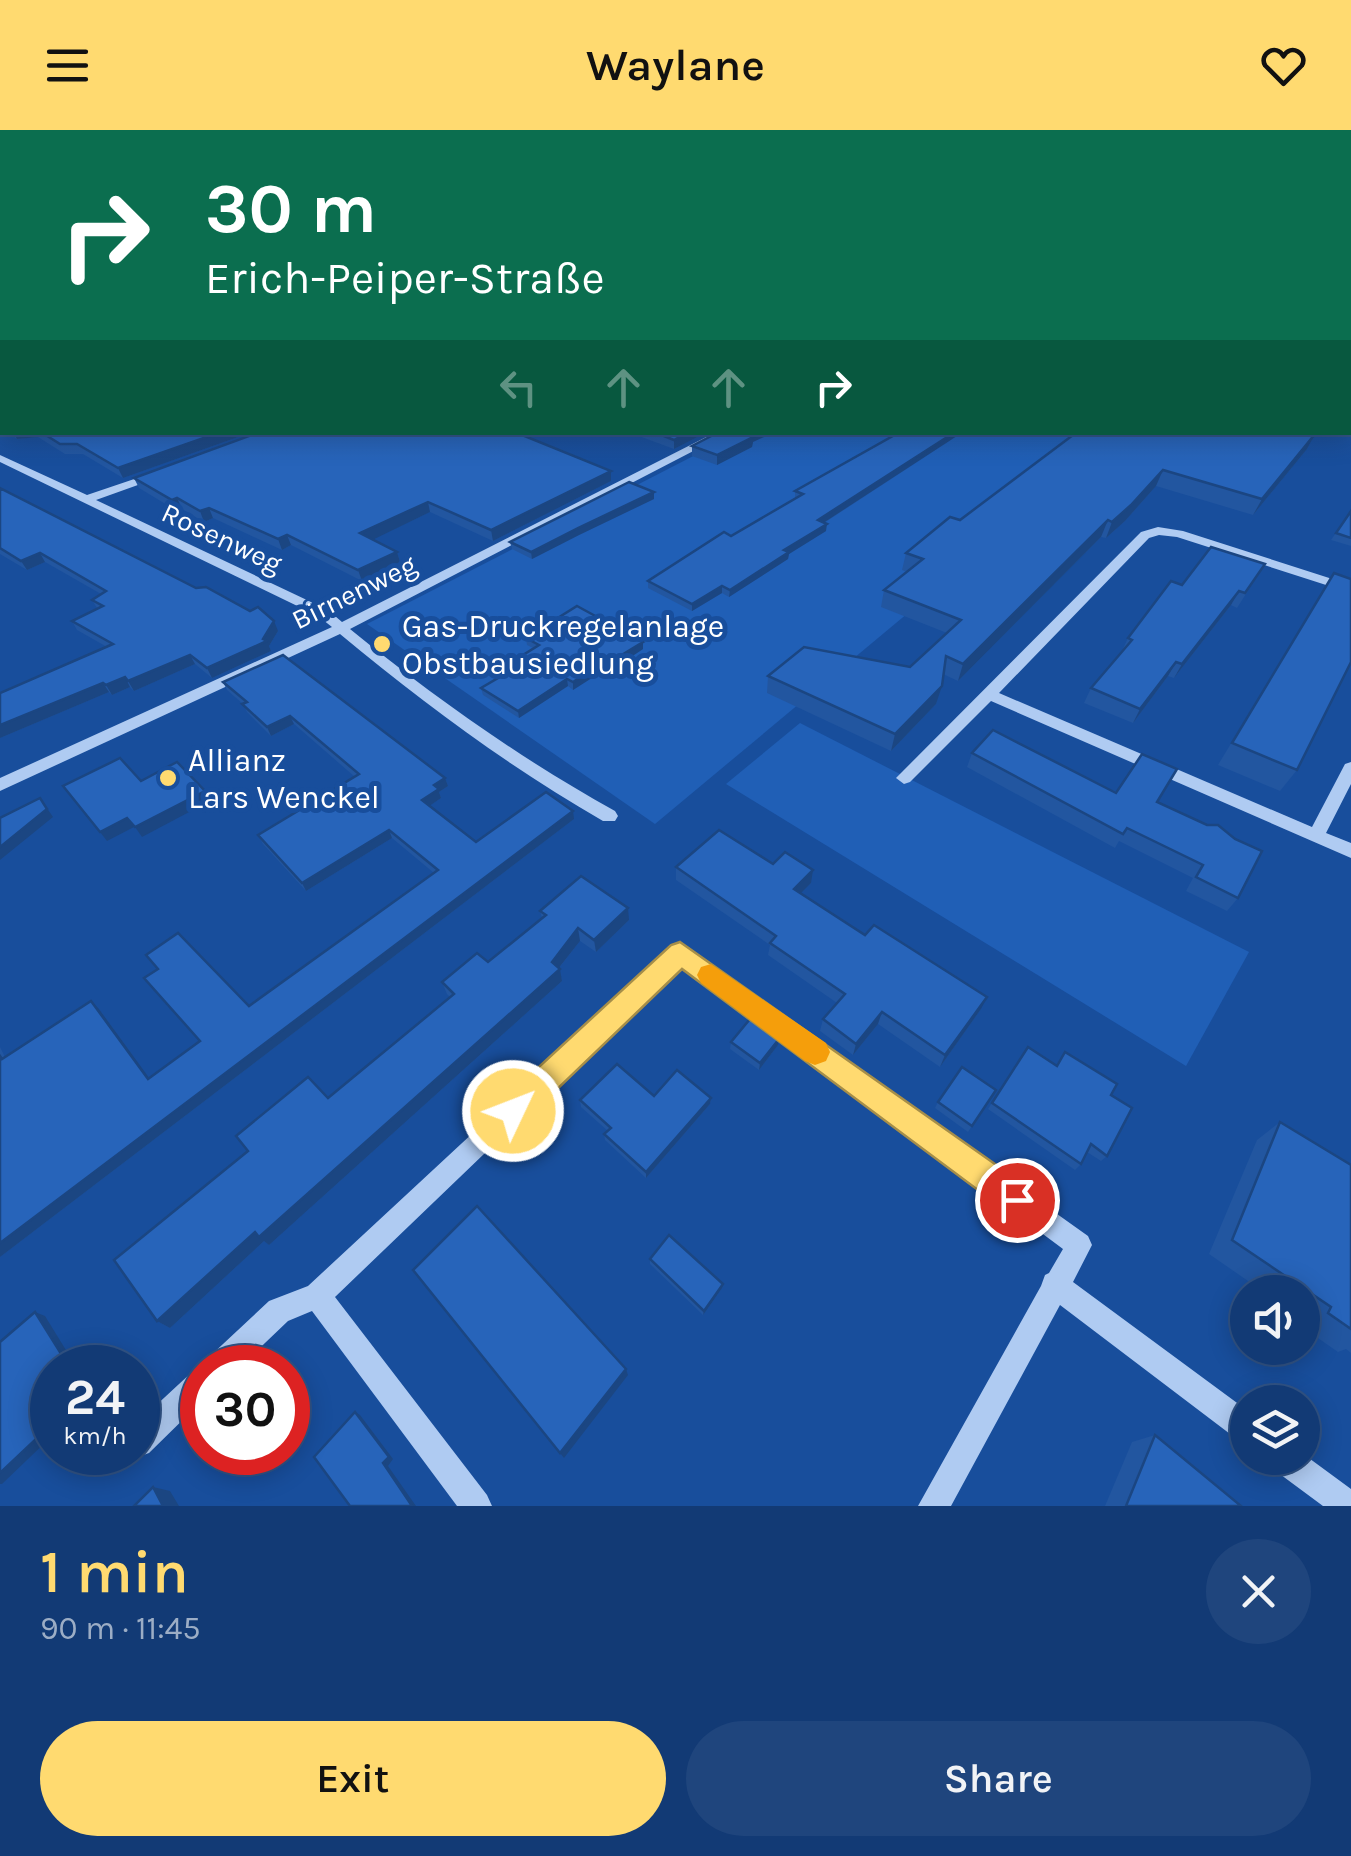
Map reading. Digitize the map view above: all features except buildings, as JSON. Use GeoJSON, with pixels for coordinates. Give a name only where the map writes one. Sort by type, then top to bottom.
{"type":"FeatureCollection","features":[{"type":"Feature","properties":{"kind":"street","name":"Birnenweg"},"geometry":{"type":"LineString","coordinates":[[0,785],[340,628],[719,435]]}},
{"type":"Feature","properties":{"kind":"street","name":"Rosenweg"},"geometry":{"type":"LineString","coordinates":[[0,458],[324,613],[404,679],[544,780],[608,816]]}},
{"type":"Feature","properties":{"kind":"street"},"geometry":{"type":"LineString","coordinates":[[84,500],[171,470]]}},
{"type":"Feature","properties":{"kind":"street"},"geometry":{"type":"LineString","coordinates":[[904,778],[1146,536],[1158,531],[1179,534],[1351,589]]}},
{"type":"Feature","properties":{"kind":"street"},"geometry":{"type":"LineString","coordinates":[[989,694],[1351,851]]}},
{"type":"Feature","properties":{"kind":"street"},"geometry":{"type":"LineString","coordinates":[[1316,836],[1351,768]]}},
{"type":"Feature","properties":{"kind":"street"},"geometry":{"type":"LineString","coordinates":[[243,1345],[279,1311],[317,1296],[680,953],[1078,1245],[934,1506]]}},
{"type":"Feature","properties":{"kind":"street"},"geometry":{"type":"LineString","coordinates":[[1054,1284],[1230,1416]]}},
{"type":"Feature","properties":{"kind":"street"},"geometry":{"type":"LineString","coordinates":[[317,1296],[476,1506]]}},
{"type":"Feature","properties":{"kind":"street"},"geometry":{"type":"LineString","coordinates":[[160,1421],[180,1403]]}},
{"type":"Feature","properties":{"kind":"street"},"geometry":{"type":"LineString","coordinates":[[1307,1475],[1348,1506]]}},
{"type":"Feature","properties":{"kind":"shaded area"},"geometry":{"type":"Polygon","coordinates":[[[734,435],[1122,435],[655,824],[367,624],[734,435]]]}},
{"type":"Feature","properties":{"kind":"shaded area"},"geometry":{"type":"Polygon","coordinates":[[[800,723],[1249,952],[1186,1066],[726,784],[800,723]]]}},
{"type":"Feature","properties":{"kind":"slow traffic"},"geometry":{"type":"LineString","coordinates":[[711,975],[815,1052]]}},
{"type":"Feature","properties":{"kind":"place","name":"Gas-Druckregelanlage Obstbausiedlung"},"geometry":{"type":"Point","coordinates":[382,644]}},
{"type":"Feature","properties":{"kind":"place","name":"Allianz Lars Wenckel"},"geometry":{"type":"Point","coordinates":[168,778]}},
{"type":"Feature","properties":{"kind":"route"},"geometry":{"type":"LineString","coordinates":[[513,1111],[680,953],[1017,1200]]}}]}
